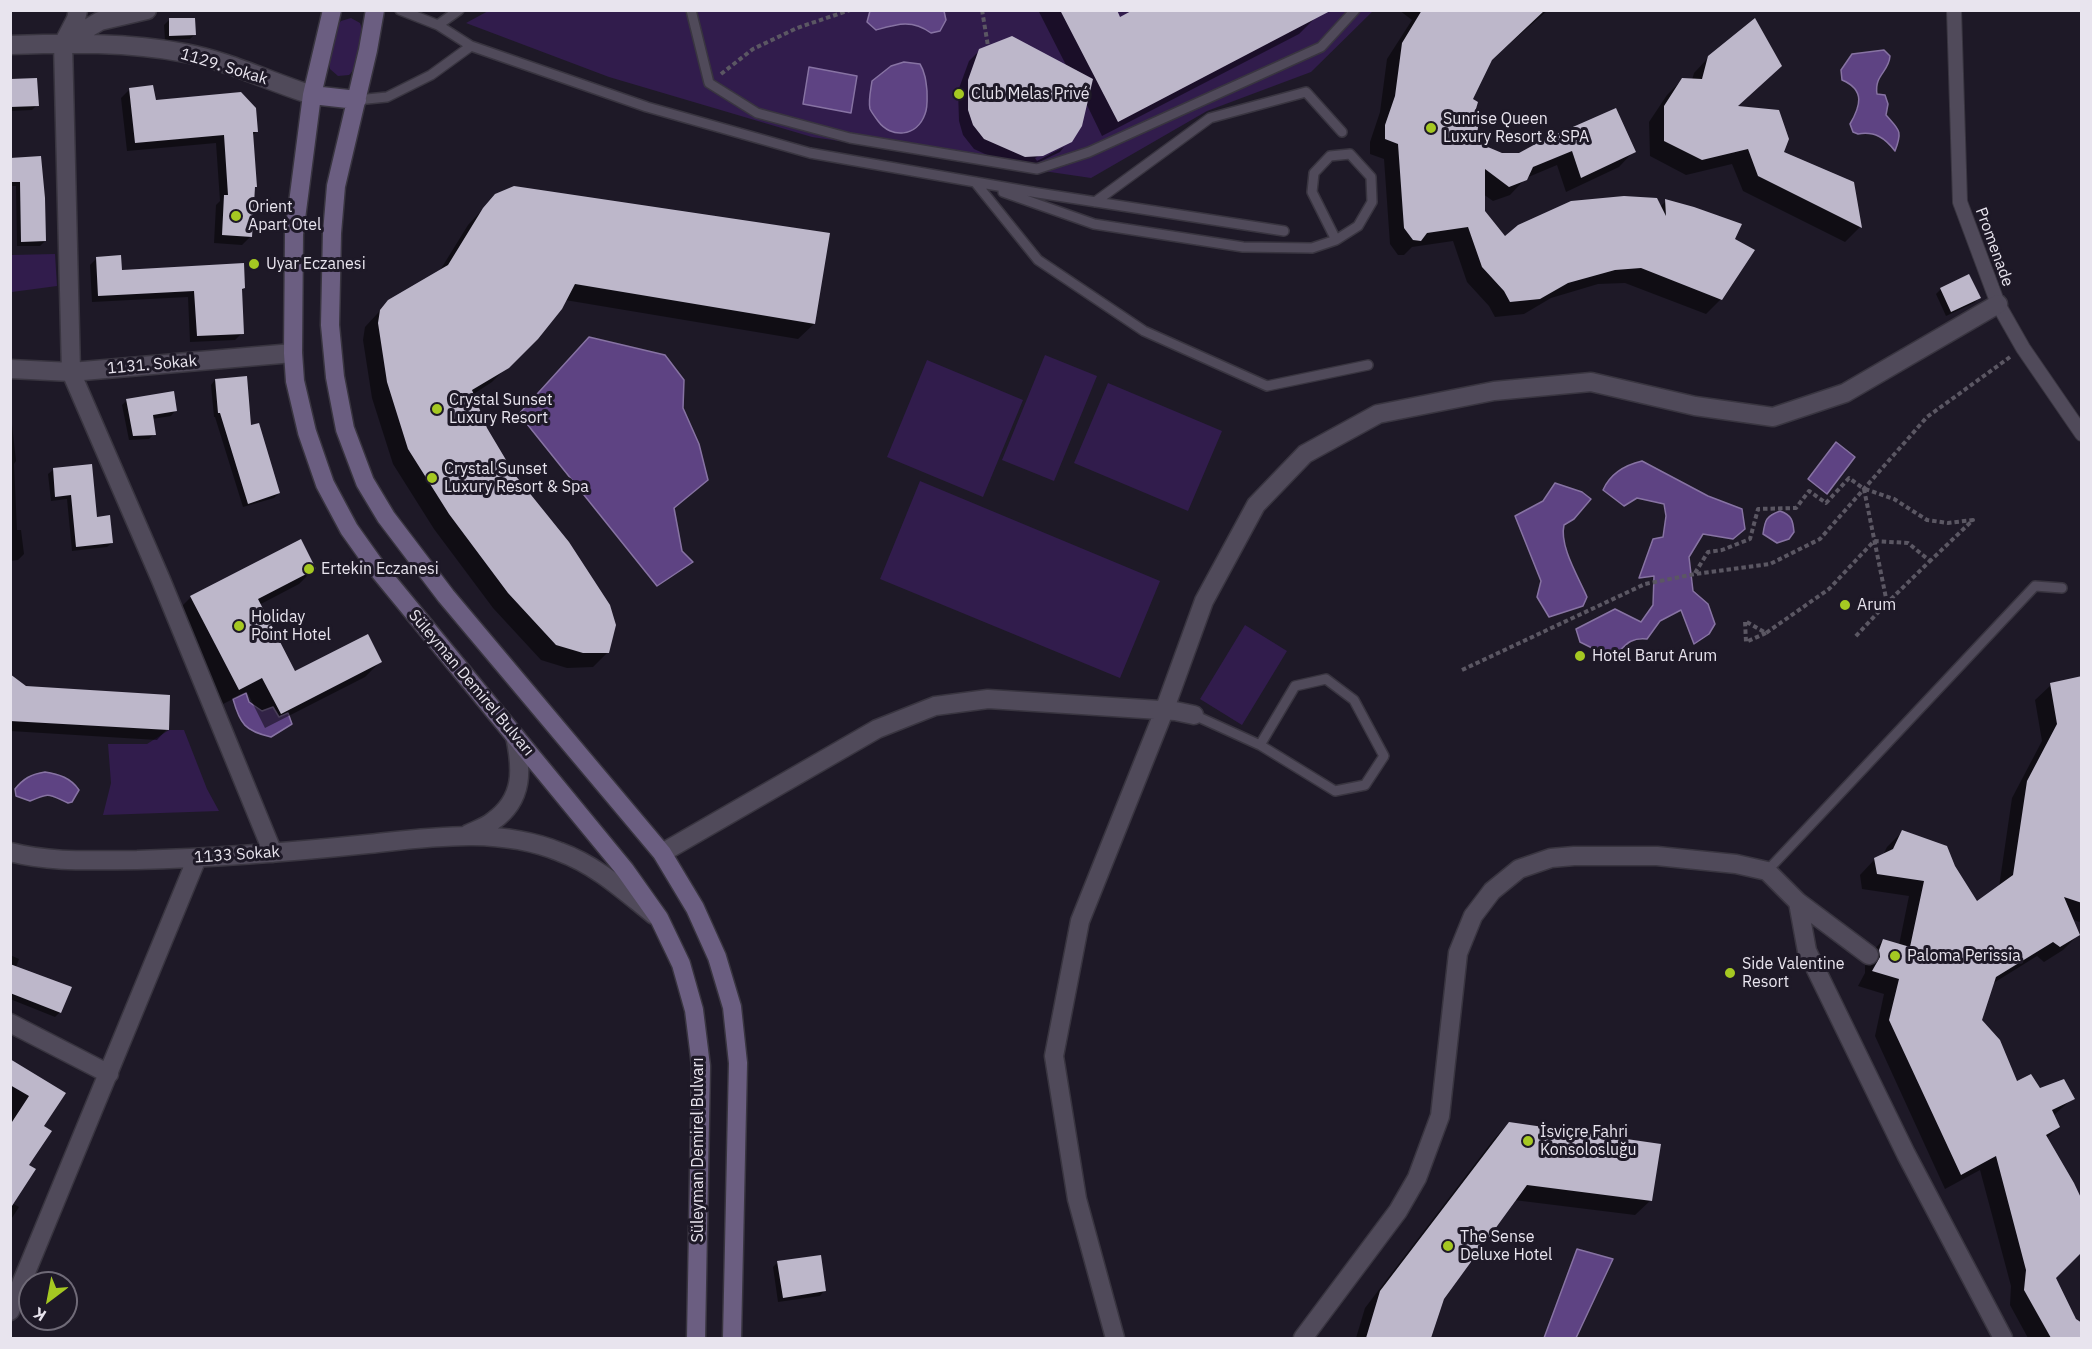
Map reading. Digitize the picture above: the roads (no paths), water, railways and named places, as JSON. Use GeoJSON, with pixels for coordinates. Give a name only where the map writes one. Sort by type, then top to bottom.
{"type":"FeatureCollection","features":[{"type":"Feature","properties":{"kind":"main road","name":"Süleyman Demirel Bulvarı"},"geometry":{"type":"LineString","coordinates":[[332,10],[312,95],[294,234],[293,353],[296,381],[307,432],[325,484],[349,529],[415,616],[626,870],[659,918],[681,964],[694,1010],[701,1066],[696,1338]]}},
{"type":"Feature","properties":{"kind":"main road"},"geometry":{"type":"LineString","coordinates":[[375,10],[336,186],[330,325],[335,377],[345,429],[365,482],[386,517],[446,596],[662,853],[695,908],[717,957],[732,1007],[738,1063],[732,1338]]}},
{"type":"Feature","properties":{"kind":"main road"},"geometry":{"type":"LineString","coordinates":[[312,95],[357,99]]}},
{"type":"Feature","properties":{"kind":"street"},"geometry":{"type":"LineString","coordinates":[[78,10],[76,19],[63,43],[71,372],[161,580],[273,854]]}},
{"type":"Feature","properties":{"kind":"street","name":"1129. Sokak"},"geometry":{"type":"LineString","coordinates":[[63,43],[100,21],[147,10]]}},
{"type":"Feature","properties":{"kind":"street","name":"Promenade"},"geometry":{"type":"LineString","coordinates":[[1953,10],[1960,202],[1998,304],[2023,348],[2082,434]]}},
{"type":"Feature","properties":{"kind":"street","name":"1129. Sokak"},"geometry":{"type":"LineString","coordinates":[[10,45],[63,43],[186,53],[222,63],[312,95]]}},
{"type":"Feature","properties":{"kind":"street"},"geometry":{"type":"LineString","coordinates":[[1115,1338],[1077,1199],[1054,1056],[1080,921],[1164,711],[1204,601],[1256,505],[1305,454],[1378,414],[1494,391],[1592,382],[1695,406],[1773,417],[1845,393],[1998,304]]}},
{"type":"Feature","properties":{"kind":"street","name":"1131. Sokak"},"geometry":{"type":"LineString","coordinates":[[10,369],[71,372],[293,353]]}},
{"type":"Feature","properties":{"kind":"street"},"geometry":{"type":"LineString","coordinates":[[662,853],[877,729],[935,706],[988,699],[1194,715]]}},
{"type":"Feature","properties":{"kind":"street"},"geometry":{"type":"LineString","coordinates":[[463,836],[493,821],[511,803],[520,780],[520,763],[515,736]]}},
{"type":"Feature","properties":{"kind":"street"},"geometry":{"type":"LineString","coordinates":[[463,836],[501,837],[534,843],[560,852],[587,864],[659,918]]}},
{"type":"Feature","properties":{"kind":"street","name":"1133 Sokak"},"geometry":{"type":"LineString","coordinates":[[10,852],[67,861],[197,858],[273,854],[463,836]]}},
{"type":"Feature","properties":{"kind":"street"},"geometry":{"type":"LineString","coordinates":[[1303,1338],[1398,1211],[1417,1178],[1440,1116],[1458,953],[1473,916],[1492,891],[1519,869],[1551,858],[1574,855],[1657,856],[1737,864],[1767,871],[1798,902],[1869,955]]}},
{"type":"Feature","properties":{"kind":"street"},"geometry":{"type":"LineString","coordinates":[[10,1311],[197,858]]}},
{"type":"Feature","properties":{"kind":"street"},"geometry":{"type":"LineString","coordinates":[[1798,902],[1807,951],[1906,1154],[2003,1338]]}},
{"type":"Feature","properties":{"kind":"street"},"geometry":{"type":"LineString","coordinates":[[10,1023],[109,1074]]}},
{"type":"Feature","properties":{"kind":"lane"},"geometry":{"type":"LineString","coordinates":[[400,10],[438,25],[471,46],[647,107],[810,153],[1095,202],[1284,231]]}},
{"type":"Feature","properties":{"kind":"lane"},"geometry":{"type":"LineString","coordinates":[[438,25],[459,10]]}},
{"type":"Feature","properties":{"kind":"lane"},"geometry":{"type":"LineString","coordinates":[[691,10],[708,83],[757,113],[850,138],[1037,169],[1089,152],[1321,48],[1355,10]]}},
{"type":"Feature","properties":{"kind":"lane"},"geometry":{"type":"LineString","coordinates":[[357,99],[387,97],[431,75],[471,46]]}},
{"type":"Feature","properties":{"kind":"lane"},"geometry":{"type":"LineString","coordinates":[[1095,202],[1210,118],[1306,92],[1342,132]]}},
{"type":"Feature","properties":{"kind":"lane"},"geometry":{"type":"LineString","coordinates":[[975,182],[1094,224],[1243,247],[1312,248],[1336,240],[1358,226],[1372,202],[1371,177],[1350,154],[1330,156],[1314,173],[1312,192],[1336,240]]}},
{"type":"Feature","properties":{"kind":"lane"},"geometry":{"type":"LineString","coordinates":[[975,182],[1038,260],[1144,332],[1267,387],[1368,365]]}},
{"type":"Feature","properties":{"kind":"lane"},"geometry":{"type":"LineString","coordinates":[[1767,871],[2035,586],[2062,588]]}},
{"type":"Feature","properties":{"kind":"lane"},"geometry":{"type":"LineString","coordinates":[[1194,715],[1260,745],[1335,791],[1365,784],[1384,756],[1354,700],[1326,679],[1295,686],[1260,745]]}},
{"type":"Feature","properties":{"kind":"place","name":"Club Melas Privé"},"geometry":{"type":"Point","coordinates":[959,94]}},
{"type":"Feature","properties":{"kind":"place","name":"Sunrise Queen Luxury Resort & SPA"},"geometry":{"type":"Point","coordinates":[1431,128]}},
{"type":"Feature","properties":{"kind":"place","name":"Orient Apart Otel"},"geometry":{"type":"Point","coordinates":[236,216]}},
{"type":"Feature","properties":{"kind":"place","name":"Uyar Eczanesi"},"geometry":{"type":"Point","coordinates":[254,264]}},
{"type":"Feature","properties":{"kind":"place","name":"Crystal Sunset Luxury Resort"},"geometry":{"type":"Point","coordinates":[437,409]}},
{"type":"Feature","properties":{"kind":"place","name":"Crystal Sunset Luxury Resort & Spa"},"geometry":{"type":"Point","coordinates":[432,478]}},
{"type":"Feature","properties":{"kind":"place","name":"Ertekin Eczanesi"},"geometry":{"type":"Point","coordinates":[309,569]}},
{"type":"Feature","properties":{"kind":"place","name":"Arum"},"geometry":{"type":"Point","coordinates":[1845,605]}},
{"type":"Feature","properties":{"kind":"place","name":"Holiday Point Hotel"},"geometry":{"type":"Point","coordinates":[239,626]}},
{"type":"Feature","properties":{"kind":"place","name":"Hotel Barut Arum"},"geometry":{"type":"Point","coordinates":[1580,656]}},
{"type":"Feature","properties":{"kind":"place","name":"Paloma Perissia"},"geometry":{"type":"Point","coordinates":[1895,956]}},
{"type":"Feature","properties":{"kind":"place","name":"Side Valentine Resort"},"geometry":{"type":"Point","coordinates":[1730,973]}},
{"type":"Feature","properties":{"kind":"place","name":"İsviçre Fahri Konsolosluğu"},"geometry":{"type":"Point","coordinates":[1528,1141]}},
{"type":"Feature","properties":{"kind":"place","name":"The Sense Deluxe Hotel"},"geometry":{"type":"Point","coordinates":[1448,1246]}}]}
